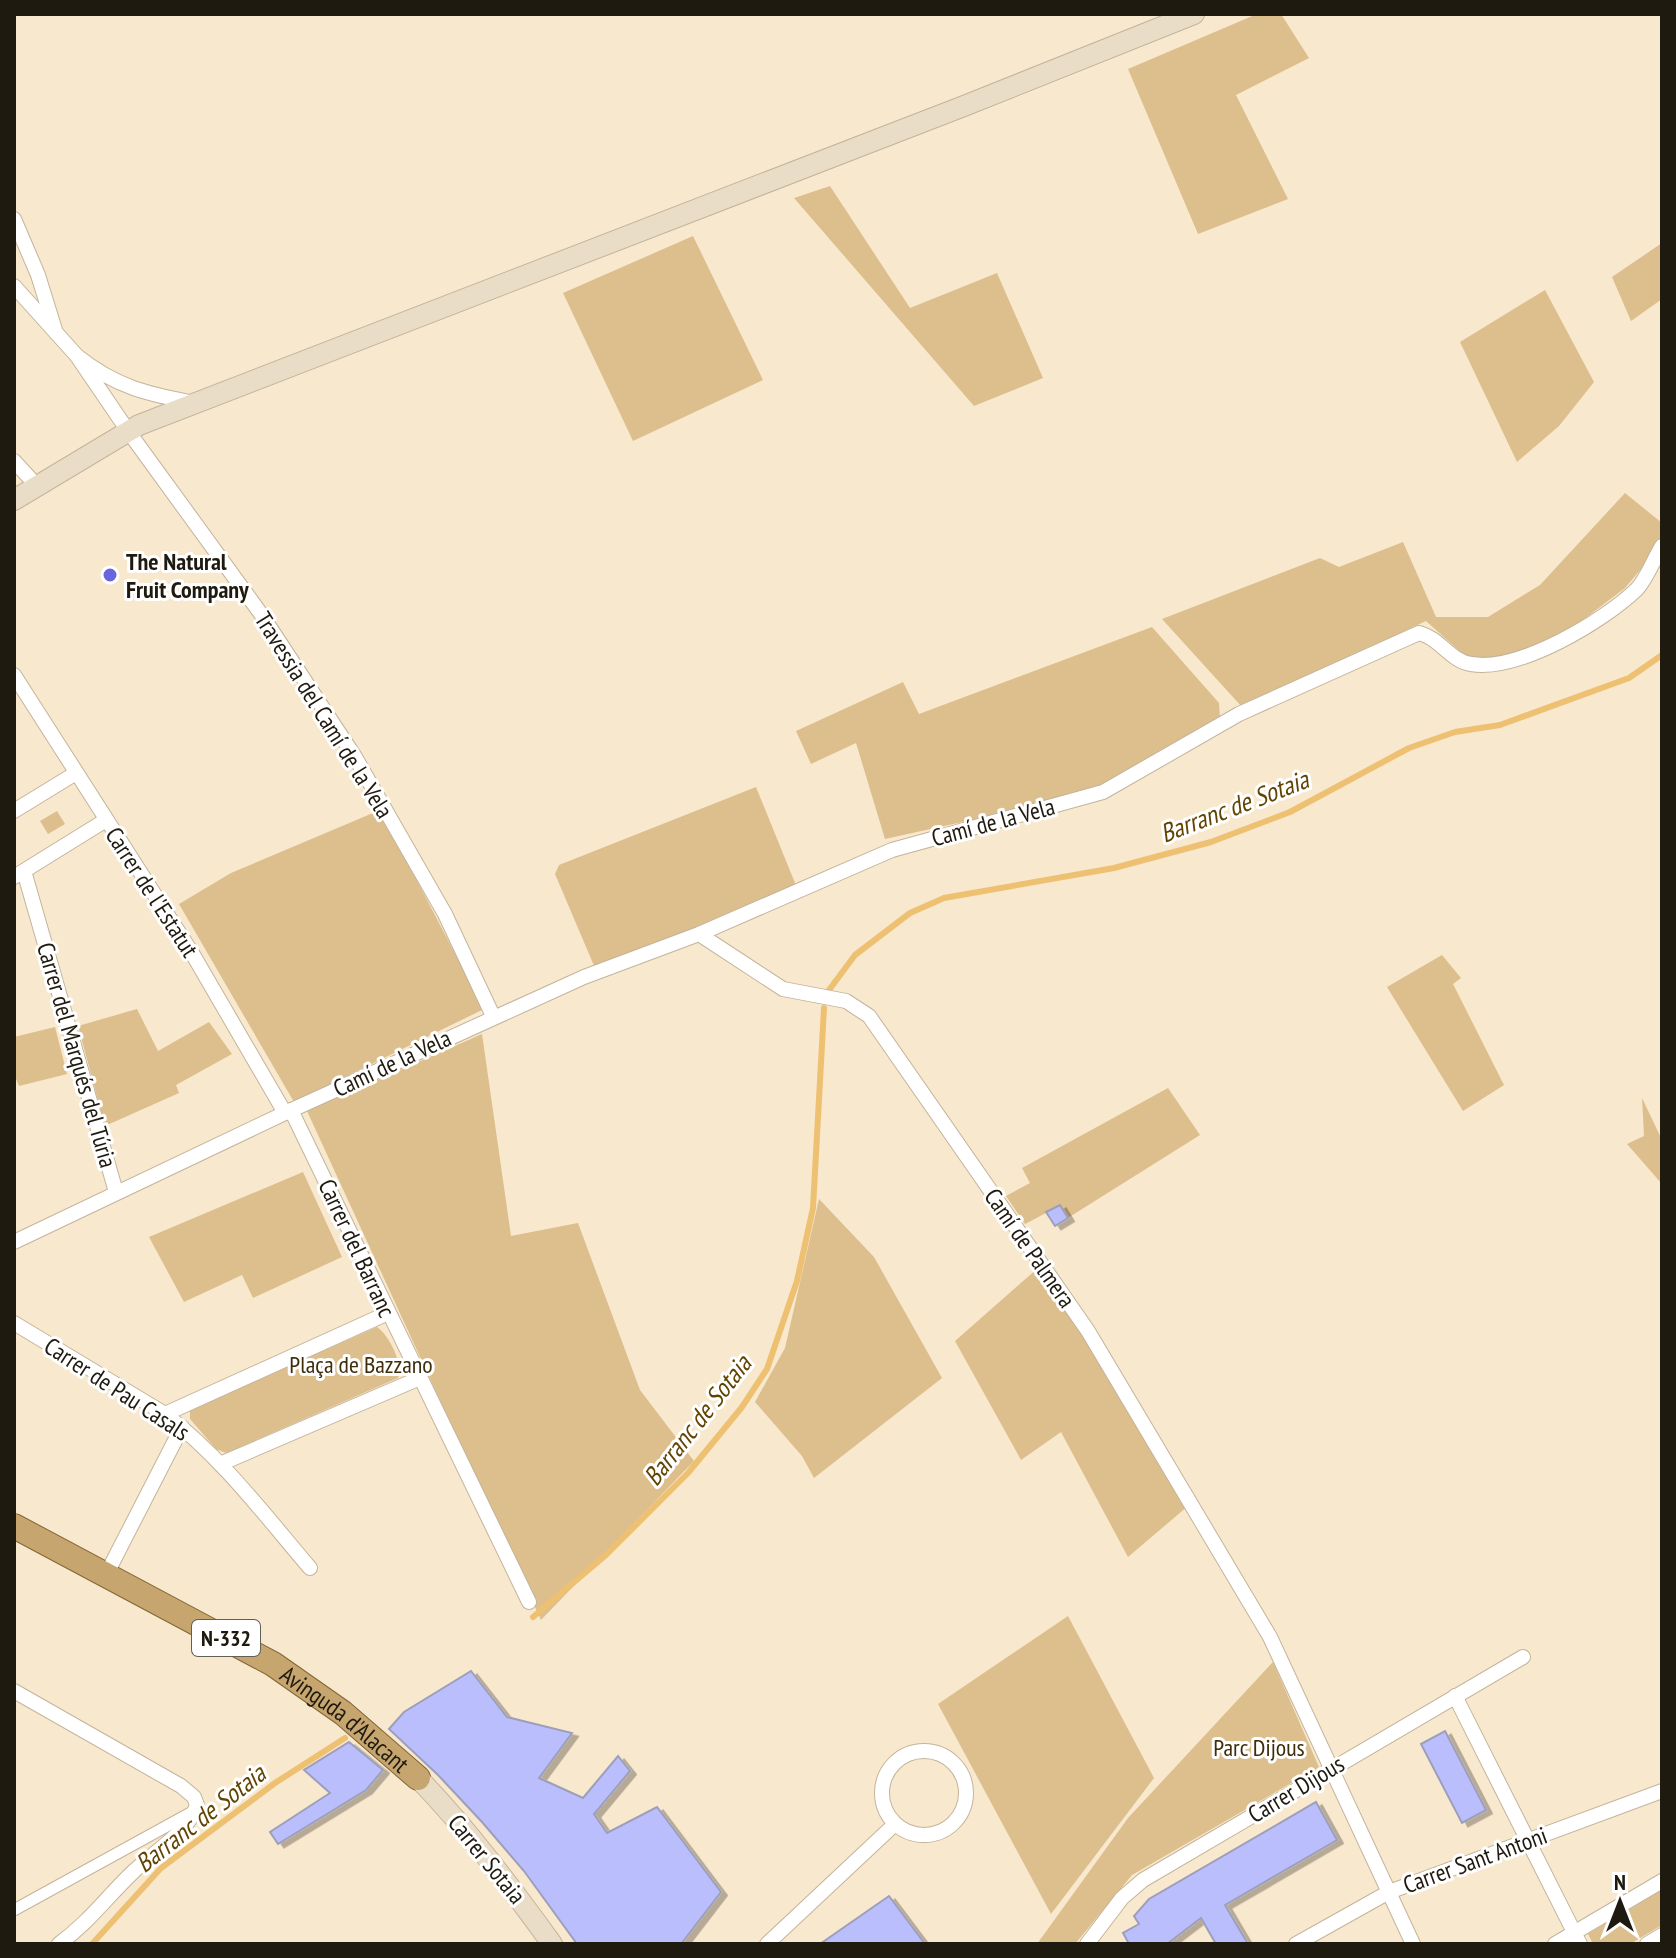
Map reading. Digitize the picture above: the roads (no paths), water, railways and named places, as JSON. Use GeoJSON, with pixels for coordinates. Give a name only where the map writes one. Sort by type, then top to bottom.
{"type":"FeatureCollection","features":[{"type":"Feature","properties":{"kind":"highway","name":"Avinguda d'Alacant"},"geometry":{"type":"LineString","coordinates":[[14,1526],[273,1664],[343,1713],[418,1778]]}},
{"type":"Feature","properties":{"kind":"main road"},"geometry":{"type":"LineString","coordinates":[[14,500],[128,431],[195,403],[1194,14]]}},
{"type":"Feature","properties":{"kind":"main road","name":"Carrer Sotaia"},"geometry":{"type":"LineString","coordinates":[[418,1778],[502,1874],[552,1944]]}},
{"type":"Feature","properties":{"kind":"street"},"geometry":{"type":"LineString","coordinates":[[14,219],[38,275],[56,333]]}},
{"type":"Feature","properties":{"kind":"street"},"geometry":{"type":"LineString","coordinates":[[14,286],[77,356],[98,373],[123,387],[195,403]]}},
{"type":"Feature","properties":{"kind":"street","name":"Travessia del Camí de la Vela"},"geometry":{"type":"LineString","coordinates":[[77,356],[261,614],[355,757],[445,914],[493,1016]]}},
{"type":"Feature","properties":{"kind":"street"},"geometry":{"type":"LineString","coordinates":[[14,461],[37,486]]}},
{"type":"Feature","properties":{"kind":"street","name":"Camí de la Vela"},"geometry":{"type":"LineString","coordinates":[[14,1242],[288,1111],[584,977],[699,934],[892,850],[1103,792],[1239,714],[1419,633],[1427,635],[1462,662],[1476,665],[1524,657],[1580,631],[1638,587],[1662,546]]}},
{"type":"Feature","properties":{"kind":"street","name":"Carrer de l'Estatut"},"geometry":{"type":"LineString","coordinates":[[14,675],[192,953],[288,1111]]}},
{"type":"Feature","properties":{"kind":"street"},"geometry":{"type":"LineString","coordinates":[[14,811],[76,773]]}},
{"type":"Feature","properties":{"kind":"street"},"geometry":{"type":"LineString","coordinates":[[19,874],[106,820]]}},
{"type":"Feature","properties":{"kind":"street","name":"Carrer del Marqués del Túria"},"geometry":{"type":"LineString","coordinates":[[19,874],[116,1192]]}},
{"type":"Feature","properties":{"kind":"street","name":"Camí de Palmera"},"geometry":{"type":"LineString","coordinates":[[699,934],[783,989],[846,1001],[869,1016],[1088,1331],[1278,1652],[1413,1944]]}},
{"type":"Feature","properties":{"kind":"street","name":"Carrer del Barranc"},"geometry":{"type":"LineString","coordinates":[[288,1111],[529,1602]]}},
{"type":"Feature","properties":{"kind":"street"},"geometry":{"type":"LineString","coordinates":[[165,1414],[388,1313]]}},
{"type":"Feature","properties":{"kind":"street","name":"Carrer de Pau Casals"},"geometry":{"type":"LineString","coordinates":[[14,1323],[182,1427],[220,1464],[310,1568]]}},
{"type":"Feature","properties":{"kind":"street"},"geometry":{"type":"LineString","coordinates":[[220,1464],[420,1378]]}},
{"type":"Feature","properties":{"kind":"street"},"geometry":{"type":"LineString","coordinates":[[106,1575],[182,1427]]}},
{"type":"Feature","properties":{"kind":"street","name":"Carrer Dijous"},"geometry":{"type":"LineString","coordinates":[[1087,1944],[1122,1898],[1143,1880],[1523,1657]]}},
{"type":"Feature","properties":{"kind":"street"},"geometry":{"type":"LineString","coordinates":[[14,1691],[181,1786],[196,1805]]}},
{"type":"Feature","properties":{"kind":"street"},"geometry":{"type":"LineString","coordinates":[[1455,1696],[1578,1938]]}},
{"type":"Feature","properties":{"kind":"street"},"geometry":{"type":"LineString","coordinates":[[922,1751],[937,1753],[950,1760],[960,1771],[966,1790],[965,1805],[959,1816],[949,1827],[926,1835],[911,1833],[895,1824],[883,1797],[887,1774],[896,1763],[922,1751]]}},
{"type":"Feature","properties":{"kind":"street","name":"Carrer Sant Antoni"},"geometry":{"type":"LineString","coordinates":[[1296,1944],[1389,1892],[1662,1791]]}},
{"type":"Feature","properties":{"kind":"street"},"geometry":{"type":"LineString","coordinates":[[14,1910],[196,1805]]}},
{"type":"Feature","properties":{"kind":"street"},"geometry":{"type":"LineString","coordinates":[[59,1944],[85,1925],[131,1873],[179,1830],[196,1805]]}},
{"type":"Feature","properties":{"kind":"street"},"geometry":{"type":"LineString","coordinates":[[767,1944],[895,1824]]}},
{"type":"Feature","properties":{"kind":"street"},"geometry":{"type":"LineString","coordinates":[[1555,1944],[1578,1938],[1662,1881]]}},
{"type":"Feature","properties":{"kind":"street"},"geometry":{"type":"LineString","coordinates":[[1647,1944],[1662,1935]]}},
{"type":"Feature","properties":{"kind":"waterway","name":"Barranc de Sotaia"},"geometry":{"type":"LineString","coordinates":[[829,990],[855,955],[910,913],[944,898],[1114,868],[1211,842],[1290,812],[1409,748],[1455,732],[1500,725],[1629,678],[1662,655]]}},
{"type":"Feature","properties":{"kind":"waterway","name":"Barranc de Sotaia"},"geometry":{"type":"LineString","coordinates":[[533,1617],[606,1555],[688,1473],[742,1407],[767,1369],[797,1281],[813,1208],[824,1008]]}},
{"type":"Feature","properties":{"kind":"waterway","name":"Barranc de Sotaia"},"geometry":{"type":"LineString","coordinates":[[92,1944],[161,1868],[275,1783],[345,1738]]}},
{"type":"Feature","properties":{"kind":"place","name":"The Natural Fruit Company"},"geometry":{"type":"Point","coordinates":[110,575]}},
{"type":"Feature","properties":{"kind":"park label","name":"Plaça de Bazzano"},"geometry":{"type":"Point","coordinates":[361,1364]}},
{"type":"Feature","properties":{"kind":"park label","name":"Parc Dijous"},"geometry":{"type":"Point","coordinates":[1259,1747]}}]}
